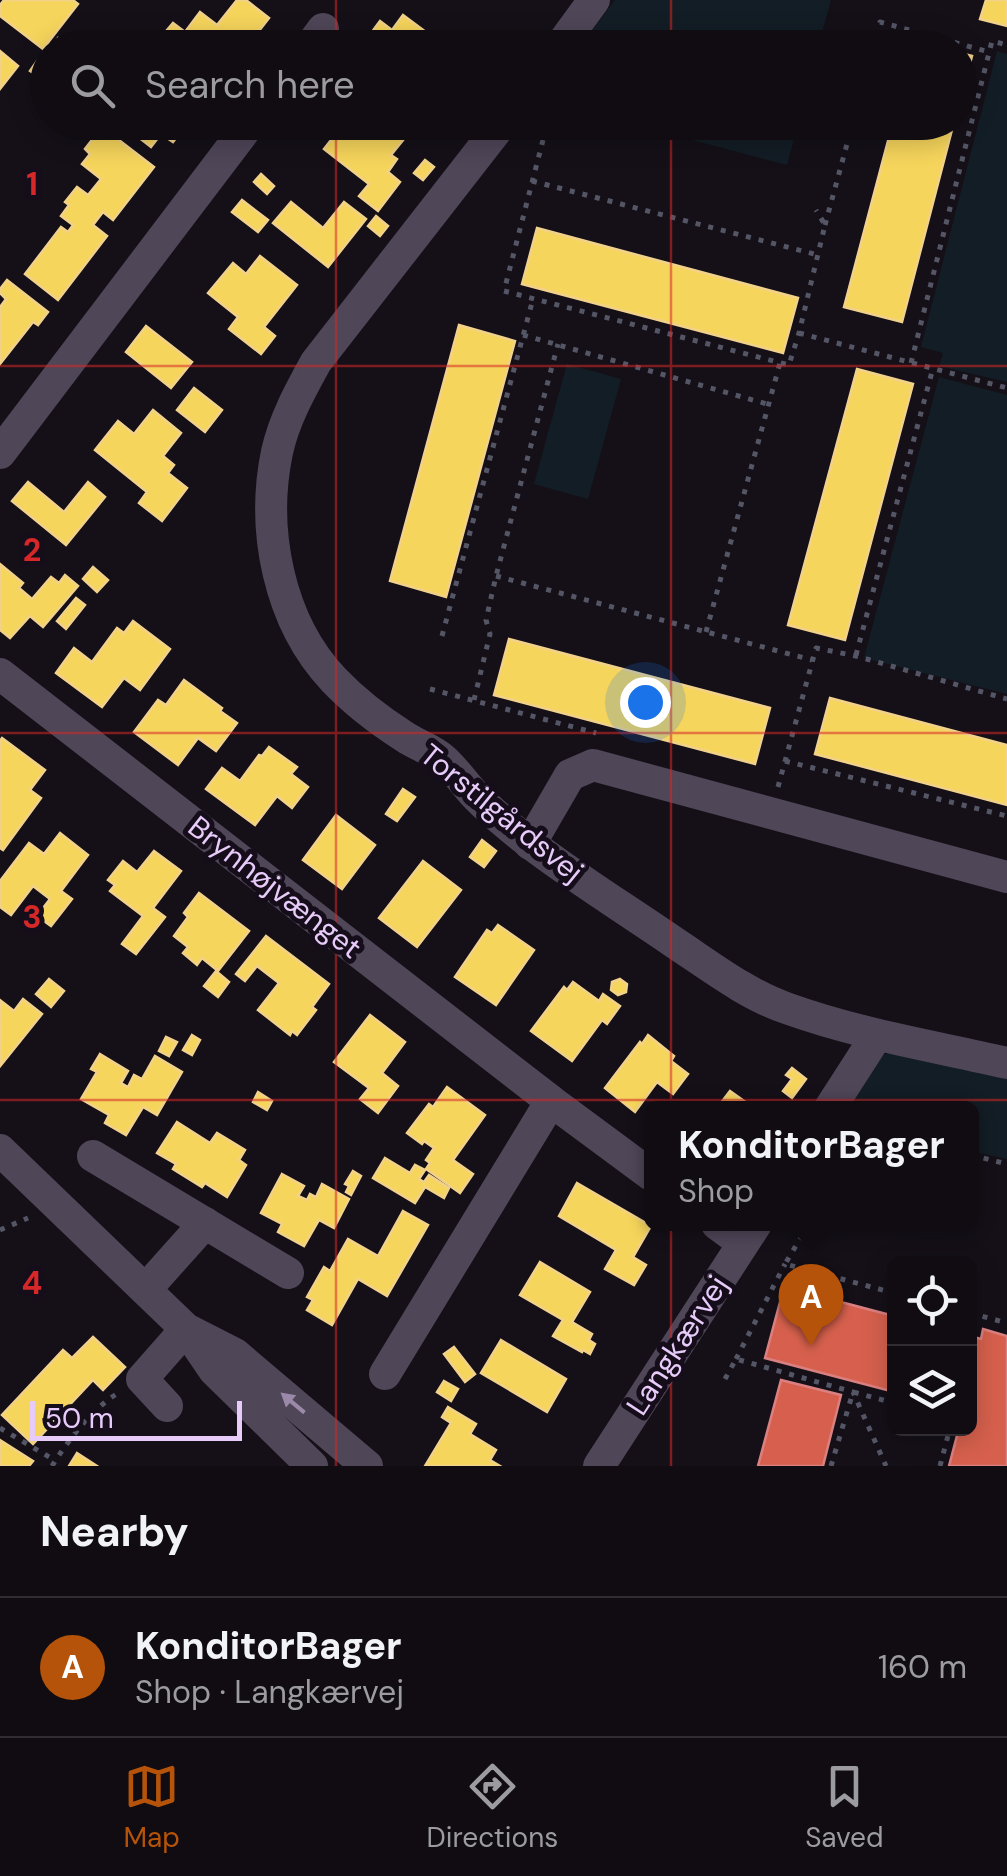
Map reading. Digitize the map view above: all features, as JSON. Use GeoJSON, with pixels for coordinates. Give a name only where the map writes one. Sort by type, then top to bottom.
{"type":"FeatureCollection","features":[{"type":"Feature","properties":{"kind":"street"},"geometry":{"type":"LineString","coordinates":[[572,30],[594,0]]}},
{"type":"Feature","properties":{"kind":"street"},"geometry":{"type":"LineString","coordinates":[[0,452],[238,140]]}},
{"type":"Feature","properties":{"kind":"street","name":"Torstilgårdsvej"},"geometry":{"type":"LineString","coordinates":[[489,140],[316,362],[296,397],[277,450],[272,488],[271,526],[284,592],[310,648],[332,678],[366,709],[442,758],[477,797],[530,844],[729,979],[783,1008],[877,1036]]}},
{"type":"Feature","properties":{"kind":"street","name":"Brynhøjvænget"},"geometry":{"type":"LineString","coordinates":[[0,674],[644,1170]]}},
{"type":"Feature","properties":{"kind":"street"},"geometry":{"type":"LineString","coordinates":[[530,844],[570,776],[594,764],[1007,877]]}},
{"type":"Feature","properties":{"kind":"street"},"geometry":{"type":"LineString","coordinates":[[835,1101],[877,1036],[1007,1063]]}},
{"type":"Feature","properties":{"kind":"street"},"geometry":{"type":"LineString","coordinates":[[385,1374],[551,1100]]}},
{"type":"Feature","properties":{"kind":"street"},"geometry":{"type":"LineString","coordinates":[[0,1150],[186,1329],[214,1370],[312,1466]]}},
{"type":"Feature","properties":{"kind":"street"},"geometry":{"type":"LineString","coordinates":[[93,1156],[288,1273]]}},
{"type":"Feature","properties":{"kind":"street"},"geometry":{"type":"LineString","coordinates":[[146,1289],[205,1223]]}},
{"type":"Feature","properties":{"kind":"street","name":"Langkærvej"},"geometry":{"type":"LineString","coordinates":[[599,1466],[738,1231]]}},
{"type":"Feature","properties":{"kind":"street"},"geometry":{"type":"LineString","coordinates":[[167,1406],[142,1379],[186,1329]]}},
{"type":"Feature","properties":{"kind":"street"},"geometry":{"type":"LineString","coordinates":[[186,1329],[235,1354],[367,1466]]}},
{"type":"Feature","properties":{"kind":"path"},"geometry":{"type":"LineString","coordinates":[[878,30],[880,22],[909,30]]}},
{"type":"Feature","properties":{"kind":"path"},"geometry":{"type":"LineString","coordinates":[[977,99],[992,41],[1007,45]]}},
{"type":"Feature","properties":{"kind":"path"},"geometry":{"type":"LineString","coordinates":[[977,49],[989,52]]}},
{"type":"Feature","properties":{"kind":"path"},"geometry":{"type":"LineString","coordinates":[[542,140],[504,292],[788,365],[848,140]]}},
{"type":"Feature","properties":{"kind":"path"},"geometry":{"type":"LineString","coordinates":[[910,362],[967,140]]}},
{"type":"Feature","properties":{"kind":"path"},"geometry":{"type":"LineString","coordinates":[[532,181],[818,255]]}},
{"type":"Feature","properties":{"kind":"path"},"geometry":{"type":"LineString","coordinates":[[816,210],[825,225]]}},
{"type":"Feature","properties":{"kind":"path"},"geometry":{"type":"LineString","coordinates":[[442,636],[533,299]]}},
{"type":"Feature","properties":{"kind":"path"},"geometry":{"type":"LineString","coordinates":[[799,333],[1007,388]]}},
{"type":"Feature","properties":{"kind":"path"},"geometry":{"type":"LineString","coordinates":[[523,334],[768,404]]}},
{"type":"Feature","properties":{"kind":"path"},"geometry":{"type":"LineString","coordinates":[[474,700],[490,634],[486,620],[496,576],[558,344]]}},
{"type":"Feature","properties":{"kind":"path"},"geometry":{"type":"LineString","coordinates":[[706,632],[780,363]]}},
{"type":"Feature","properties":{"kind":"path"},"geometry":{"type":"LineString","coordinates":[[856,656],[932,368]]}},
{"type":"Feature","properties":{"kind":"path"},"geometry":{"type":"LineString","coordinates":[[496,576],[812,660]]}},
{"type":"Feature","properties":{"kind":"path"},"geometry":{"type":"LineString","coordinates":[[770,812],[816,648],[1007,698]]}},
{"type":"Feature","properties":{"kind":"path"},"geometry":{"type":"LineString","coordinates":[[785,761],[1007,816]]}},
{"type":"Feature","properties":{"kind":"path"},"geometry":{"type":"LineString","coordinates":[[979,1157],[1007,1164]]}},
{"type":"Feature","properties":{"kind":"path"},"geometry":{"type":"LineString","coordinates":[[725,1378],[805,1231]]}},
{"type":"Feature","properties":{"kind":"path"},"geometry":{"type":"LineString","coordinates":[[786,1264],[887,1291]]}},
{"type":"Feature","properties":{"kind":"path"},"geometry":{"type":"LineString","coordinates":[[977,1315],[1007,1323]]}},
{"type":"Feature","properties":{"kind":"path"},"geometry":{"type":"LineString","coordinates":[[736,1359],[887,1401]]}},
{"type":"Feature","properties":{"kind":"path"},"geometry":{"type":"LineString","coordinates":[[0,1428],[54,1463],[104,1402],[142,1379]]}},
{"type":"Feature","properties":{"kind":"path"},"geometry":{"type":"LineString","coordinates":[[831,1466],[852,1392]]}},
{"type":"Feature","properties":{"kind":"path"},"geometry":{"type":"LineString","coordinates":[[852,1392],[886,1466]]}},
{"type":"Feature","properties":{"kind":"path"},"geometry":{"type":"LineString","coordinates":[[940,1466],[948,1436]]}},
{"type":"Feature","properties":{"kind":"shaded area"},"geometry":{"type":"Polygon","coordinates":[[[615,0],[831,0],[823,30],[592,30],[615,0]]]}},
{"type":"Feature","properties":{"kind":"shaded area"},"geometry":{"type":"Polygon","coordinates":[[[997,51],[1007,54],[1007,382],[939,366],[943,353],[921,347],[997,51]]]}},
{"type":"Feature","properties":{"kind":"shaded area"},"geometry":{"type":"Polygon","coordinates":[[[692,140],[794,140],[787,165],[692,140]]]}},
{"type":"Feature","properties":{"kind":"shaded area"},"geometry":{"type":"Polygon","coordinates":[[[567,364],[621,379],[588,499],[534,484],[567,364]]]}},
{"type":"Feature","properties":{"kind":"shaded area"},"geometry":{"type":"Polygon","coordinates":[[[939,377],[1007,395],[1007,694],[864,658],[939,377]]]}},
{"type":"Feature","properties":{"kind":"shaded area"},"geometry":{"type":"Polygon","coordinates":[[[901,1053],[1007,1078],[1007,1159],[979,1153],[979,1101],[847,1101],[883,1054],[901,1053]]]}},
{"type":"Feature","properties":{"kind":"building: Homes"},"geometry":{"type":"Polygon","coordinates":[[[4,0],[73,0],[78,4],[58,30],[30,30],[30,39],[0,16],[4,0]]]}},
{"type":"Feature","properties":{"kind":"building: Homes"},"geometry":{"type":"Polygon","coordinates":[[[237,0],[246,0],[269,18],[260,30],[186,30],[200,12],[217,25],[237,0]]]}},
{"type":"Feature","properties":{"kind":"building: Homes"},"geometry":{"type":"Polygon","coordinates":[[[986,0],[1007,0],[1007,26],[980,19],[986,0]]]}},
{"type":"Feature","properties":{"kind":"building: Homes"},"geometry":{"type":"Polygon","coordinates":[[[403,15],[423,30],[392,30],[403,15]]]}},
{"type":"Feature","properties":{"kind":"building: Homes"},"geometry":{"type":"Polygon","coordinates":[[[380,21],[392,30],[373,30],[380,21]]]}},
{"type":"Feature","properties":{"kind":"building: Homes"},"geometry":{"type":"Polygon","coordinates":[[[0,51],[18,66],[0,89],[0,51]]]}},
{"type":"Feature","properties":{"kind":"building: Homes"},"geometry":{"type":"Polygon","coordinates":[[[92,140],[119,140],[154,167],[113,220],[103,212],[93,225],[107,236],[58,300],[25,274],[61,227],[68,232],[73,225],[61,216],[69,205],[65,202],[77,187],[88,195],[101,179],[82,164],[90,154],[85,149],[92,140]]]}},
{"type":"Feature","properties":{"kind":"building: Homes"},"geometry":{"type":"Polygon","coordinates":[[[331,140],[403,140],[391,155],[397,159],[388,172],[400,182],[378,211],[359,196],[369,184],[324,149],[331,140]]]}},
{"type":"Feature","properties":{"kind":"building: Homes"},"geometry":{"type":"Polygon","coordinates":[[[888,140],[949,140],[902,322],[844,307],[888,140]]]}},
{"type":"Feature","properties":{"kind":"building: Homes"},"geometry":{"type":"Polygon","coordinates":[[[425,160],[434,167],[423,180],[414,173],[425,160]]]}},
{"type":"Feature","properties":{"kind":"building: Homes"},"geometry":{"type":"Polygon","coordinates":[[[261,174],[274,186],[267,194],[254,182],[261,174]]]}},
{"type":"Feature","properties":{"kind":"building: Homes"},"geometry":{"type":"Polygon","coordinates":[[[242,200],[268,220],[258,232],[232,212],[242,200]]]}},
{"type":"Feature","properties":{"kind":"building: Homes"},"geometry":{"type":"Polygon","coordinates":[[[291,202],[323,228],[344,202],[366,219],[328,267],[273,223],[291,202]]]}},
{"type":"Feature","properties":{"kind":"building: Homes"},"geometry":{"type":"Polygon","coordinates":[[[376,216],[388,226],[380,236],[368,226],[376,216]]]}},
{"type":"Feature","properties":{"kind":"building: Homes"},"geometry":{"type":"Polygon","coordinates":[[[537,228],[798,298],[783,353],[522,284],[537,228]]]}},
{"type":"Feature","properties":{"kind":"building: Homes"},"geometry":{"type":"Polygon","coordinates":[[[260,256],[297,285],[264,327],[275,336],[261,354],[229,329],[238,317],[208,293],[233,263],[246,274],[260,256]]]}},
{"type":"Feature","properties":{"kind":"building: Homes"},"geometry":{"type":"Polygon","coordinates":[[[7,280],[48,312],[38,325],[33,322],[0,364],[0,307],[6,299],[0,289],[7,280]]]}},
{"type":"Feature","properties":{"kind":"building: Homes"},"geometry":{"type":"Polygon","coordinates":[[[459,325],[515,341],[446,597],[390,581],[459,325]]]}},
{"type":"Feature","properties":{"kind":"building: Homes"},"geometry":{"type":"Polygon","coordinates":[[[146,326],[192,362],[171,388],[126,352],[146,326]]]}},
{"type":"Feature","properties":{"kind":"building: Homes"},"geometry":{"type":"Polygon","coordinates":[[[857,369],[913,384],[845,640],[788,625],[857,369]]]}},
{"type":"Feature","properties":{"kind":"building: Homes"},"geometry":{"type":"Polygon","coordinates":[[[194,388],[222,410],[205,432],[177,410],[194,388]]]}},
{"type":"Feature","properties":{"kind":"building: Homes"},"geometry":{"type":"Polygon","coordinates":[[[153,410],[181,433],[163,456],[174,465],[168,473],[187,488],[162,521],[139,503],[147,492],[95,450],[118,421],[134,434],[153,410]]]}},
{"type":"Feature","properties":{"kind":"building: Homes"},"geometry":{"type":"Polygon","coordinates":[[[28,482],[64,512],[88,482],[105,497],[66,545],[12,501],[28,482]]]}},
{"type":"Feature","properties":{"kind":"building: Homes"},"geometry":{"type":"Polygon","coordinates":[[[0,564],[23,583],[19,588],[32,599],[51,577],[59,583],[65,575],[78,586],[43,627],[30,616],[10,638],[0,630],[0,564]]]}},
{"type":"Feature","properties":{"kind":"building: Homes"},"geometry":{"type":"Polygon","coordinates":[[[93,567],[108,580],[97,592],[83,579],[93,567]]]}},
{"type":"Feature","properties":{"kind":"building: Homes"},"geometry":{"type":"Polygon","coordinates":[[[76,598],[85,605],[66,629],[57,621],[76,598]]]}},
{"type":"Feature","properties":{"kind":"building: Homes"},"geometry":{"type":"Polygon","coordinates":[[[133,621],[170,649],[140,690],[124,678],[102,707],[56,673],[74,648],[92,662],[117,628],[124,633],[133,621]]]}},
{"type":"Feature","properties":{"kind":"building: Homes"},"geometry":{"type":"Polygon","coordinates":[[[509,639],[770,708],[755,764],[494,695],[509,639]]]}},
{"type":"Feature","properties":{"kind":"building: Homes"},"geometry":{"type":"Polygon","coordinates":[[[184,680],[237,723],[216,751],[198,738],[178,765],[134,732],[158,700],[166,705],[184,680]]]}},
{"type":"Feature","properties":{"kind":"building: Homes"},"geometry":{"type":"Polygon","coordinates":[[[830,698],[1007,745],[1007,805],[815,754],[830,698]]]}},
{"type":"Feature","properties":{"kind":"building: Homes"},"geometry":{"type":"Polygon","coordinates":[[[2,738],[45,770],[30,790],[41,798],[3,850],[0,848],[2,738]]]}},
{"type":"Feature","properties":{"kind":"building: Homes"},"geometry":{"type":"Polygon","coordinates":[[[269,747],[297,767],[291,774],[308,787],[292,808],[277,796],[255,825],[206,789],[222,768],[240,781],[269,747]]]}},
{"type":"Feature","properties":{"kind":"building: Homes"},"geometry":{"type":"Polygon","coordinates":[[[403,789],[415,797],[397,821],[386,814],[403,789]]]}},
{"type":"Feature","properties":{"kind":"building: Homes"},"geometry":{"type":"Polygon","coordinates":[[[336,815],[375,845],[342,889],[303,860],[336,815]]]}},
{"type":"Feature","properties":{"kind":"building: Homes"},"geometry":{"type":"Polygon","coordinates":[[[60,833],[88,855],[61,891],[72,899],[51,926],[37,916],[50,899],[33,886],[11,915],[0,907],[0,881],[29,843],[44,854],[60,833]]]}},
{"type":"Feature","properties":{"kind":"building: Homes"},"geometry":{"type":"Polygon","coordinates":[[[482,840],[496,851],[484,867],[470,857],[482,840]]]}},
{"type":"Feature","properties":{"kind":"building: Homes"},"geometry":{"type":"Polygon","coordinates":[[[154,851],[181,871],[153,908],[165,917],[136,954],[122,944],[143,916],[110,891],[115,885],[108,880],[123,861],[137,872],[154,851]]]}},
{"type":"Feature","properties":{"kind":"building: Homes"},"geometry":{"type":"Polygon","coordinates":[[[423,861],[461,890],[417,947],[379,918],[423,861]]]}},
{"type":"Feature","properties":{"kind":"building: Homes"},"geometry":{"type":"Polygon","coordinates":[[[199,893],[249,931],[218,971],[202,958],[197,965],[183,953],[188,947],[174,936],[199,893]]]}},
{"type":"Feature","properties":{"kind":"building: Homes"},"geometry":{"type":"Polygon","coordinates":[[[498,925],[534,950],[496,1005],[455,977],[487,930],[492,933],[498,925]]]}},
{"type":"Feature","properties":{"kind":"building: Homes"},"geometry":{"type":"Polygon","coordinates":[[[266,936],[329,984],[297,1035],[292,1031],[290,1035],[258,1010],[279,983],[257,966],[245,981],[236,974],[266,936]]]}},
{"type":"Feature","properties":{"kind":"building: Homes"},"geometry":{"type":"Polygon","coordinates":[[[216,971],[229,982],[218,997],[204,986],[216,971]]]}},
{"type":"Feature","properties":{"kind":"building: Homes"},"geometry":{"type":"Polygon","coordinates":[[[49,979],[64,991],[51,1007],[36,994],[49,979]]]}},
{"type":"Feature","properties":{"kind":"building: Homes"},"geometry":{"type":"Polygon","coordinates":[[[620,979],[627,984],[626,992],[618,995],[611,990],[612,982],[620,979]]]}},
{"type":"Feature","properties":{"kind":"building: Homes"},"geometry":{"type":"Polygon","coordinates":[[[573,982],[599,1001],[603,994],[620,1006],[607,1024],[602,1020],[572,1061],[531,1031],[564,987],[567,990],[573,982]]]}},
{"type":"Feature","properties":{"kind":"building: Homes"},"geometry":{"type":"Polygon","coordinates":[[[23,999],[42,1014],[1,1065],[0,1000],[14,1011],[23,999]]]}},
{"type":"Feature","properties":{"kind":"building: Homes"},"geometry":{"type":"Polygon","coordinates":[[[370,1015],[405,1042],[382,1073],[398,1086],[378,1113],[360,1099],[369,1088],[334,1062],[370,1015]]]}},
{"type":"Feature","properties":{"kind":"building: Homes"},"geometry":{"type":"Polygon","coordinates":[[[192,1035],[200,1040],[192,1055],[183,1050],[192,1035]]]}},
{"type":"Feature","properties":{"kind":"building: Homes"},"geometry":{"type":"Polygon","coordinates":[[[648,1035],[674,1056],[671,1061],[688,1074],[673,1094],[657,1082],[635,1112],[605,1088],[648,1035]]]}},
{"type":"Feature","properties":{"kind":"building: Homes"},"geometry":{"type":"Polygon","coordinates":[[[166,1037],[177,1042],[169,1056],[159,1051],[166,1037]]]}},
{"type":"Feature","properties":{"kind":"building: Homes"},"geometry":{"type":"Polygon","coordinates":[[[100,1054],[128,1071],[121,1083],[128,1087],[134,1075],[142,1079],[155,1056],[182,1072],[157,1115],[143,1107],[126,1135],[105,1123],[109,1115],[81,1099],[97,1072],[91,1069],[100,1054]]]}},
{"type":"Feature","properties":{"kind":"building: Homes"},"geometry":{"type":"Polygon","coordinates":[[[792,1068],[806,1079],[792,1098],[783,1091],[792,1079],[786,1075],[792,1068]]]}},
{"type":"Feature","properties":{"kind":"building: Homes"},"geometry":{"type":"Polygon","coordinates":[[[447,1087],[485,1115],[453,1160],[473,1174],[460,1193],[426,1169],[430,1163],[426,1160],[434,1148],[407,1133],[447,1087]]]}},
{"type":"Feature","properties":{"kind":"building: Homes"},"geometry":{"type":"Polygon","coordinates":[[[730,1091],[744,1101],[722,1101],[730,1091]]]}},
{"type":"Feature","properties":{"kind":"building: Homes"},"geometry":{"type":"Polygon","coordinates":[[[258,1092],[272,1101],[267,1110],[253,1102],[258,1092]]]}},
{"type":"Feature","properties":{"kind":"building: Homes"},"geometry":{"type":"Polygon","coordinates":[[[177,1122],[210,1143],[217,1133],[245,1150],[239,1160],[246,1165],[227,1197],[173,1169],[176,1164],[157,1153],[177,1122]]]}},
{"type":"Feature","properties":{"kind":"building: Homes"},"geometry":{"type":"Polygon","coordinates":[[[385,1158],[410,1173],[415,1165],[425,1170],[419,1179],[424,1182],[429,1175],[449,1188],[444,1198],[425,1187],[415,1203],[373,1178],[385,1158]]]}},
{"type":"Feature","properties":{"kind":"building: Homes"},"geometry":{"type":"Polygon","coordinates":[[[353,1171],[361,1176],[351,1195],[345,1184],[353,1171]]]}},
{"type":"Feature","properties":{"kind":"building: Homes"},"geometry":{"type":"Polygon","coordinates":[[[282,1174],[304,1186],[298,1196],[307,1200],[310,1194],[316,1197],[322,1184],[349,1199],[334,1228],[319,1220],[304,1246],[278,1232],[282,1224],[261,1213],[282,1174]]]}},
{"type":"Feature","properties":{"kind":"building: Homes"},"geometry":{"type":"Polygon","coordinates":[[[577,1183],[644,1222],[644,1231],[648,1231],[633,1257],[646,1265],[634,1285],[605,1269],[616,1250],[559,1216],[577,1183]]]}},
{"type":"Feature","properties":{"kind":"building: Homes"},"geometry":{"type":"Polygon","coordinates":[[[403,1211],[428,1225],[387,1296],[358,1279],[332,1325],[307,1310],[313,1300],[307,1297],[324,1267],[330,1271],[348,1239],[378,1256],[403,1211]]]}},
{"type":"Feature","properties":{"kind":"building: Homes"},"geometry":{"type":"Polygon","coordinates":[[[540,1262],[590,1292],[572,1322],[592,1334],[589,1340],[595,1344],[590,1354],[553,1336],[563,1320],[520,1295],[540,1262]]]}},
{"type":"Feature","properties":{"kind":"building: Homes"},"geometry":{"type":"Polygon","coordinates":[[[93,1337],[125,1367],[103,1390],[93,1380],[33,1444],[2,1415],[63,1350],[72,1358],[93,1337]]]}},
{"type":"Feature","properties":{"kind":"building: Homes"},"geometry":{"type":"Polygon","coordinates":[[[501,1340],[566,1379],[547,1412],[481,1373],[501,1340]]]}},
{"type":"Feature","properties":{"kind":"building: Homes"},"geometry":{"type":"Polygon","coordinates":[[[454,1347],[475,1374],[465,1382],[444,1354],[454,1347]]]}},
{"type":"Feature","properties":{"kind":"building: Homes"},"geometry":{"type":"Polygon","coordinates":[[[444,1381],[458,1389],[451,1401],[437,1392],[444,1381]]]}},
{"type":"Feature","properties":{"kind":"building: Homes"},"geometry":{"type":"Polygon","coordinates":[[[448,1407],[476,1424],[470,1434],[496,1450],[490,1460],[500,1466],[425,1466],[451,1423],[442,1417],[448,1407]]]}},
{"type":"Feature","properties":{"kind":"building: Homes"},"geometry":{"type":"Polygon","coordinates":[[[0,1440],[33,1461],[29,1466],[0,1466],[0,1440]]]}},
{"type":"Feature","properties":{"kind":"building: Homes"},"geometry":{"type":"Polygon","coordinates":[[[77,1453],[97,1466],[69,1466],[77,1453]]]}},
{"type":"Feature","properties":{"kind":"building: Shops"},"geometry":{"type":"Polygon","coordinates":[[[784,1287],[887,1314],[887,1390],[765,1358],[784,1287]]]}},
{"type":"Feature","properties":{"kind":"building: Shops"},"geometry":{"type":"Polygon","coordinates":[[[983,1329],[1007,1336],[1007,1466],[949,1466],[957,1436],[977,1436],[977,1338],[981,1339],[983,1329]]]}},
{"type":"Feature","properties":{"kind":"building: Shops"},"geometry":{"type":"Polygon","coordinates":[[[781,1380],[841,1395],[823,1466],[758,1466],[781,1380]]]}},
{"type":"Feature","properties":{"kind":"place","name":"KonditorBager"},"geometry":{"type":"Point","coordinates":[811,1346]}}]}
